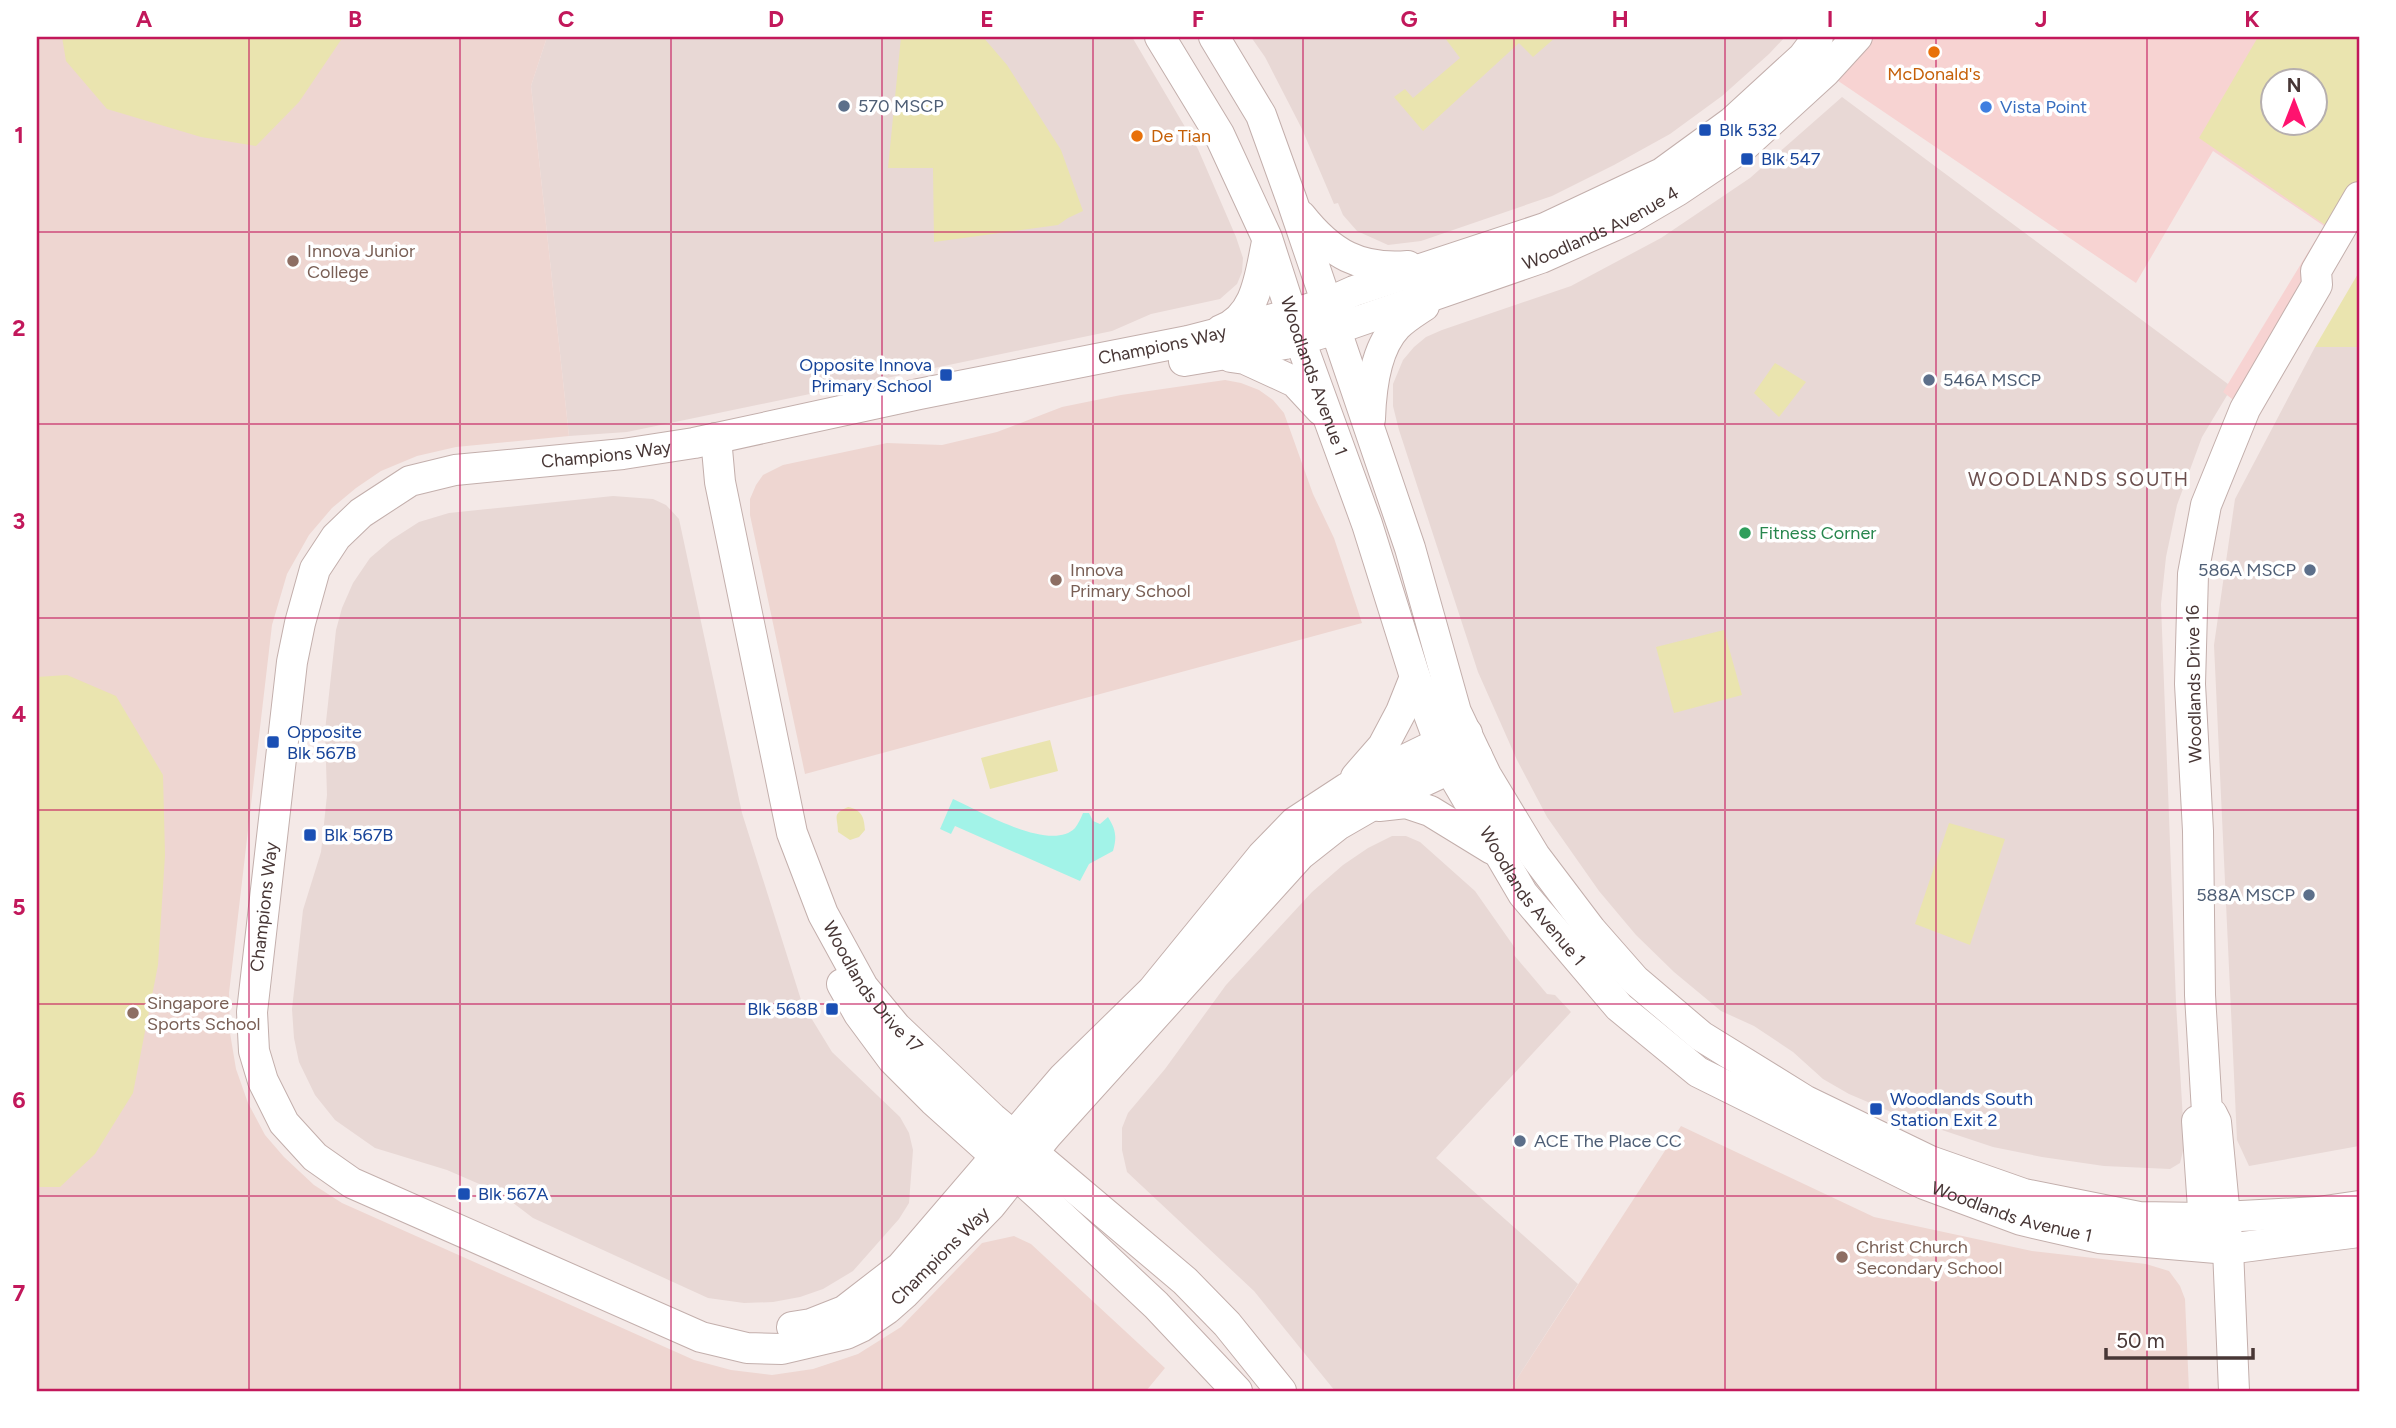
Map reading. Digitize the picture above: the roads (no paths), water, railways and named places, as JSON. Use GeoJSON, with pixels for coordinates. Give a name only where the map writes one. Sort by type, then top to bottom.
{"type":"FeatureCollection","features":[{"type":"Feature","properties":{"kind":"street","name":"Woodlands Avenue 1"},"geometry":{"type":"LineString","coordinates":[[1160,37],[1219,134],[1268,238],[1296,327],[1367,524],[1415,677],[1444,756],[1523,894],[1619,1007],[1698,1072],[1924,1184],[2021,1220],[2099,1238],[2217,1248],[2359,1232]]}},
{"type":"Feature","properties":{"kind":"street","name":"Woodlands Avenue 1"},"geometry":{"type":"LineString","coordinates":[[1214,37],[1261,115],[1292,201],[1410,548],[1456,712],[1535,856],[1591,930],[1635,979],[1701,1036],[1806,1101],[1930,1161],[2024,1194],[2139,1217],[2318,1212],[2359,1206]]}},
{"type":"Feature","properties":{"kind":"street","name":"Woodlands Avenue 4"},"geometry":{"type":"LineString","coordinates":[[1332,316],[1354,292],[1545,228],[1662,173],[1732,122],[1803,57],[1818,37]]}},
{"type":"Feature","properties":{"kind":"street","name":"Woodlands Avenue 4"},"geometry":{"type":"LineString","coordinates":[[1296,327],[1332,316],[1438,295],[1568,247],[1629,219],[1744,146],[1825,72],[1857,37]]}},
{"type":"Feature","properties":{"kind":"street","name":"Woodlands Drive 16"},"geometry":{"type":"LineString","coordinates":[[2234,1391],[2214,1217],[2216,1122],[2212,1114],[2207,1112],[2200,995],[2198,831],[2190,684],[2193,575],[2206,505],[2245,409],[2317,285],[2316,271],[2359,197]]}},
{"type":"Feature","properties":{"kind":"street"},"geometry":{"type":"LineString","coordinates":[[1292,201],[1303,219],[1344,257],[1371,267],[1391,268],[1450,260]]}},
{"type":"Feature","properties":{"kind":"street","name":"Woodlands Drive 16"},"geometry":{"type":"LineString","coordinates":[[2317,285],[2331,280],[2359,231]]}},
{"type":"Feature","properties":{"kind":"street"},"geometry":{"type":"LineString","coordinates":[[1199,348],[1246,312],[1254,298],[1268,238]]}},
{"type":"Feature","properties":{"kind":"street"},"geometry":{"type":"LineString","coordinates":[[1370,430],[1371,396],[1382,351],[1396,328],[1438,295]]}},
{"type":"Feature","properties":{"kind":"street","name":"Champions Way"},"geometry":{"type":"LineString","coordinates":[[1296,327],[1199,348],[919,394],[623,469],[468,483],[413,497],[360,532],[339,559],[327,583],[314,626],[307,664],[292,836],[271,1009],[273,1050],[288,1090],[304,1119],[329,1145],[365,1168],[695,1317],[726,1326],[770,1332],[811,1324],[844,1311],[901,1267],[1014,1155],[1300,855],[1338,825],[1444,756]]}},
{"type":"Feature","properties":{"kind":"street"},"geometry":{"type":"LineString","coordinates":[[1199,348],[1245,359],[1295,382],[1328,418]]}},
{"type":"Feature","properties":{"kind":"street","name":"Woodlands Drive 17"},"geometry":{"type":"LineString","coordinates":[[706,448],[723,494],[792,833],[823,914],[863,987],[1014,1155],[1237,1391]]}},
{"type":"Feature","properties":{"kind":"street"},"geometry":{"type":"LineString","coordinates":[[1367,524],[1369,507],[1374,499],[1389,488]]}},
{"type":"Feature","properties":{"kind":"street"},"geometry":{"type":"LineString","coordinates":[[1347,788],[1383,746],[1415,677]]}},
{"type":"Feature","properties":{"kind":"street","name":"Champions Way"},"geometry":{"type":"LineString","coordinates":[[1014,1155],[1063,1078],[1152,991],[1262,856],[1295,822],[1347,788],[1472,744]]}},
{"type":"Feature","properties":{"kind":"street"},"geometry":{"type":"LineString","coordinates":[[1371,806],[1406,803],[1430,811],[1496,851]]}},
{"type":"Feature","properties":{"kind":"street","name":"Woodlands Drive 17"},"geometry":{"type":"LineString","coordinates":[[1014,1155],[1185,1281],[1227,1324],[1281,1391]]}},
{"type":"Feature","properties":{"kind":"street","name":"Woodlands Drive 16"},"geometry":{"type":"LineString","coordinates":[[2214,1391],[2210,1276],[2217,1248]]}},
{"type":"Feature","properties":{"kind":"water"},"geometry":{"type":"Polygon","coordinates":[[[953,799],[1015,827],[1050,836],[1064,834],[1075,828],[1083,813],[1089,813],[1093,821],[1100,824],[1108,817],[1115,834],[1113,851],[1089,864],[1080,881],[955,826],[951,834],[940,829],[953,799]]]}},
{"type":"Feature","properties":{"kind":"place","name":"McDonald's"},"geometry":{"type":"Point","coordinates":[1934,52]}},
{"type":"Feature","properties":{"kind":"place","name":"570 MSCP"},"geometry":{"type":"Point","coordinates":[844,106]}},
{"type":"Feature","properties":{"kind":"place","name":"Vista Point"},"geometry":{"type":"Point","coordinates":[1986,107]}},
{"type":"Feature","properties":{"kind":"place","name":"Blk 532"},"geometry":{"type":"Point","coordinates":[1705,130]}},
{"type":"Feature","properties":{"kind":"place","name":"De Tian"},"geometry":{"type":"Point","coordinates":[1137,136]}},
{"type":"Feature","properties":{"kind":"place","name":"Blk 547"},"geometry":{"type":"Point","coordinates":[1747,159]}},
{"type":"Feature","properties":{"kind":"place","name":"Innova Junior College"},"geometry":{"type":"Point","coordinates":[293,261]}},
{"type":"Feature","properties":{"kind":"place","name":"Opposite Innova Primary School"},"geometry":{"type":"Point","coordinates":[946,375]}},
{"type":"Feature","properties":{"kind":"place","name":"546A MSCP"},"geometry":{"type":"Point","coordinates":[1929,380]}},
{"type":"Feature","properties":{"kind":"place","name":"Fitness Corner"},"geometry":{"type":"Point","coordinates":[1745,533]}},
{"type":"Feature","properties":{"kind":"place","name":"586A MSCP"},"geometry":{"type":"Point","coordinates":[2310,570]}},
{"type":"Feature","properties":{"kind":"place","name":"Innova Primary School"},"geometry":{"type":"Point","coordinates":[1056,580]}},
{"type":"Feature","properties":{"kind":"place","name":"Opposite Blk 567B"},"geometry":{"type":"Point","coordinates":[273,742]}},
{"type":"Feature","properties":{"kind":"place","name":"Blk 567B"},"geometry":{"type":"Point","coordinates":[310,835]}},
{"type":"Feature","properties":{"kind":"place","name":"588A MSCP"},"geometry":{"type":"Point","coordinates":[2309,895]}},
{"type":"Feature","properties":{"kind":"place","name":"Blk 568B"},"geometry":{"type":"Point","coordinates":[832,1009]}},
{"type":"Feature","properties":{"kind":"place","name":"Singapore Sports School"},"geometry":{"type":"Point","coordinates":[133,1013]}},
{"type":"Feature","properties":{"kind":"place","name":"Woodlands South Station Exit 2"},"geometry":{"type":"Point","coordinates":[1876,1109]}},
{"type":"Feature","properties":{"kind":"place","name":"ACE The Place CC"},"geometry":{"type":"Point","coordinates":[1520,1141]}},
{"type":"Feature","properties":{"kind":"place","name":"Blk 567A"},"geometry":{"type":"Point","coordinates":[464,1194]}},
{"type":"Feature","properties":{"kind":"place","name":"Christ Church Secondary School"},"geometry":{"type":"Point","coordinates":[1842,1257]}},
{"type":"Feature","properties":{"kind":"district","name":"WOODLANDS SOUTH"},"geometry":{"type":"Point","coordinates":[2079,479]}}]}
